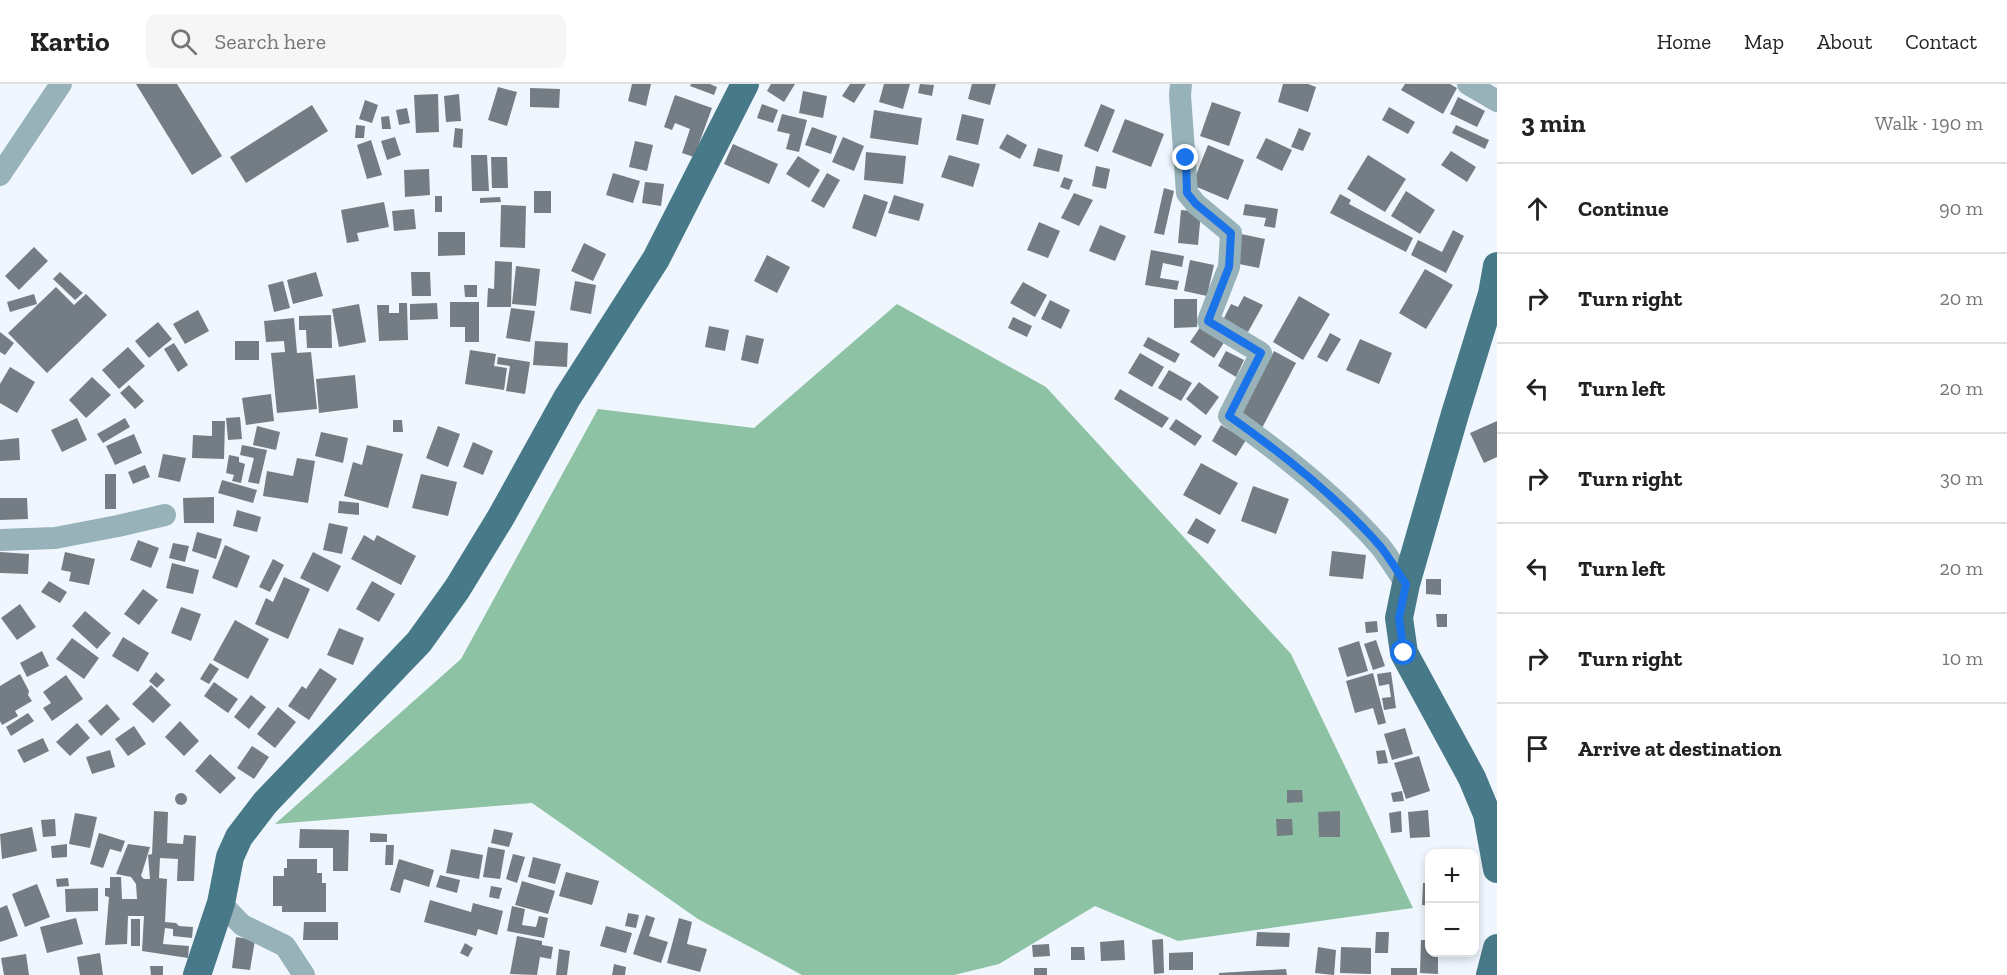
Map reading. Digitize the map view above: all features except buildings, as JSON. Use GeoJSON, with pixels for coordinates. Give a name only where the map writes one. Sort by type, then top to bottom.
{"type":"FeatureCollection","features":[{"type":"Feature","properties":{"kind":"main road"},"geometry":{"type":"LineString","coordinates":[[197,975],[221,903],[230,857],[239,837],[250,821],[419,642],[457,589],[501,517],[567,398],[656,259],[745,84]]}},
{"type":"Feature","properties":{"kind":"main road"},"geometry":{"type":"LineString","coordinates":[[1497,267],[1492,294],[1406,584],[1399,618],[1404,653],[1472,778],[1487,814],[1497,869]]}},
{"type":"Feature","properties":{"kind":"main road"},"geometry":{"type":"LineString","coordinates":[[1490,975],[1497,948]]}},
{"type":"Feature","properties":{"kind":"street"},"geometry":{"type":"LineString","coordinates":[[0,175],[61,84]]}},
{"type":"Feature","properties":{"kind":"street"},"geometry":{"type":"LineString","coordinates":[[1181,84],[1187,193],[1196,204],[1231,233],[1229,267],[1208,321],[1261,353],[1229,416],[1265,442],[1346,511],[1381,547],[1406,584]]}},
{"type":"Feature","properties":{"kind":"street"},"geometry":{"type":"LineString","coordinates":[[1468,84],[1497,101]]}},
{"type":"Feature","properties":{"kind":"street"},"geometry":{"type":"LineString","coordinates":[[0,540],[55,538],[165,515]]}},
{"type":"Feature","properties":{"kind":"street"},"geometry":{"type":"LineString","coordinates":[[221,903],[242,926],[285,946],[304,975]]}},
{"type":"Feature","properties":{"kind":"green space"},"geometry":{"type":"Polygon","coordinates":[[[897,304],[1046,387],[1291,654],[1413,908],[1178,941],[1095,906],[999,964],[954,975],[802,975],[698,919],[532,803],[275,824],[461,659],[598,409],[754,428],[897,304]]]}},
{"type":"Feature","properties":{"kind":"route"},"geometry":{"type":"LineString","coordinates":[[1186,158],[1187,193],[1196,204],[1231,233],[1229,267],[1208,321],[1261,353],[1229,416],[1265,442],[1346,511],[1381,547],[1406,584],[1399,618],[1404,653]]}}]}
